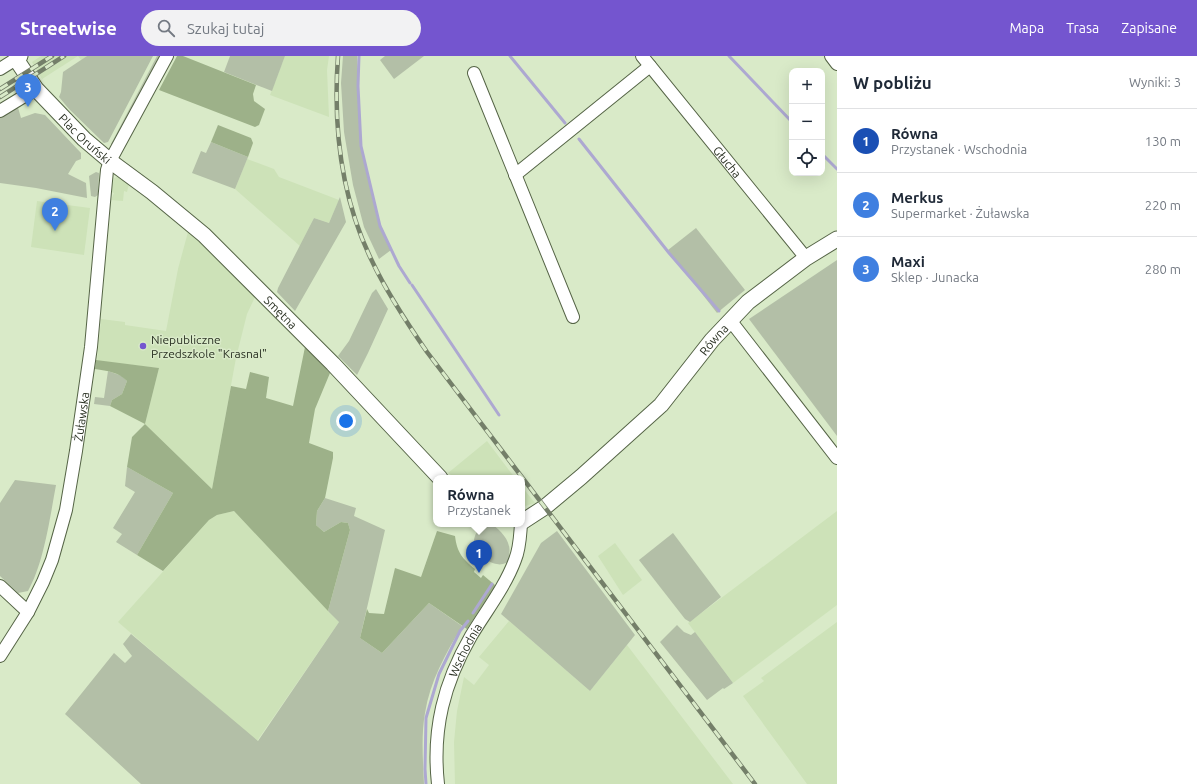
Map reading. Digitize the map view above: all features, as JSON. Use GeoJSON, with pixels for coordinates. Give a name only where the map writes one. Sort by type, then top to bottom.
{"type":"FeatureCollection","features":[{"type":"Feature","properties":{"kind":"street","name":"Plac Oruński"},"geometry":{"type":"LineString","coordinates":[[18,57],[36,89],[84,139],[110,162],[167,56]]}},
{"type":"Feature","properties":{"kind":"street","name":"Głucha"},"geometry":{"type":"LineString","coordinates":[[642,56],[806,258]]}},
{"type":"Feature","properties":{"kind":"street"},"geometry":{"type":"LineString","coordinates":[[831,56],[837,64]]}},
{"type":"Feature","properties":{"kind":"street"},"geometry":{"type":"LineString","coordinates":[[0,69],[18,57]]}},
{"type":"Feature","properties":{"kind":"street"},"geometry":{"type":"LineString","coordinates":[[515,175],[650,66]]}},
{"type":"Feature","properties":{"kind":"street"},"geometry":{"type":"LineString","coordinates":[[474,73],[573,317]]}},
{"type":"Feature","properties":{"kind":"street"},"geometry":{"type":"LineString","coordinates":[[0,111],[36,89]]}},
{"type":"Feature","properties":{"kind":"street","name":"Smętna"},"geometry":{"type":"LineString","coordinates":[[110,162],[158,197],[204,235],[231,260],[333,364],[437,475]]}},
{"type":"Feature","properties":{"kind":"street","name":"Żuławska"},"geometry":{"type":"LineString","coordinates":[[0,656],[28,612],[43,582],[52,560],[66,510],[91,347],[107,170],[110,162]]}},
{"type":"Feature","properties":{"kind":"street","name":"Równa"},"geometry":{"type":"LineString","coordinates":[[525,520],[540,511],[577,480],[661,405],[712,340],[748,302],[763,289],[806,258],[837,239]]}},
{"type":"Feature","properties":{"kind":"street","name":"Równa"},"geometry":{"type":"LineString","coordinates":[[730,320],[837,458]]}},
{"type":"Feature","properties":{"kind":"street","name":"Wschodnia"},"geometry":{"type":"LineString","coordinates":[[438,784],[436,762],[438,732],[443,701],[449,680],[471,636],[506,581],[516,559],[520,542],[521,527]]}},
{"type":"Feature","properties":{"kind":"street"},"geometry":{"type":"LineString","coordinates":[[0,586],[28,612]]}},
{"type":"Feature","properties":{"kind":"shaded area"},"geometry":{"type":"Polygon","coordinates":[[[41,56],[78,56],[42,79],[32,62],[41,56]]]}},
{"type":"Feature","properties":{"kind":"shaded area"},"geometry":{"type":"Polygon","coordinates":[[[78,56],[87,56],[81,60],[78,56]]]}},
{"type":"Feature","properties":{"kind":"shaded area"},"geometry":{"type":"Polygon","coordinates":[[[87,56],[153,56],[108,142],[104,143],[69,109],[59,97],[63,72],[87,56]]]}},
{"type":"Feature","properties":{"kind":"shaded area"},"geometry":{"type":"Polygon","coordinates":[[[157,56],[162,56],[114,146],[111,144],[157,56]]]}},
{"type":"Feature","properties":{"kind":"shaded area"},"geometry":{"type":"Polygon","coordinates":[[[177,56],[183,56],[256,85],[253,94],[254,101],[265,109],[259,125],[255,127],[159,90],[177,56]]]}},
{"type":"Feature","properties":{"kind":"shaded area"},"geometry":{"type":"Polygon","coordinates":[[[230,56],[285,56],[272,91],[224,72],[230,56]]]}},
{"type":"Feature","properties":{"kind":"shaded area"},"geometry":{"type":"Polygon","coordinates":[[[285,56],[329,56],[327,70],[329,117],[270,95],[285,56]]]}},
{"type":"Feature","properties":{"kind":"shaded area"},"geometry":{"type":"Polygon","coordinates":[[[343,56],[357,56],[361,146],[380,226],[391,250],[379,259],[364,227],[353,185],[344,132],[341,83],[343,56]]]}},
{"type":"Feature","properties":{"kind":"shaded area"},"geometry":{"type":"Polygon","coordinates":[[[385,56],[424,56],[394,79],[380,60],[385,56]]]}},
{"type":"Feature","properties":{"kind":"shaded area"},"geometry":{"type":"Polygon","coordinates":[[[17,104],[21,118],[35,113],[45,115],[81,153],[81,159],[76,161],[68,174],[86,183],[87,198],[0,183],[0,114],[17,104]]]}},
{"type":"Feature","properties":{"kind":"shaded area"},"geometry":{"type":"Polygon","coordinates":[[[218,125],[251,138],[253,143],[248,157],[211,142],[218,125]]]}},
{"type":"Feature","properties":{"kind":"shaded area"},"geometry":{"type":"Polygon","coordinates":[[[211,142],[248,157],[235,189],[192,173],[201,151],[206,153],[211,142]]]}},
{"type":"Feature","properties":{"kind":"shaded area"},"geometry":{"type":"Polygon","coordinates":[[[247,159],[274,169],[279,177],[339,200],[329,223],[314,218],[300,246],[235,189],[247,159]]]}},
{"type":"Feature","properties":{"kind":"shaded area"},"geometry":{"type":"Polygon","coordinates":[[[96,172],[99,173],[98,195],[95,197],[91,196],[89,176],[96,172]]]}},
{"type":"Feature","properties":{"kind":"shaded area"},"geometry":{"type":"Polygon","coordinates":[[[117,177],[129,184],[127,192],[124,191],[123,201],[111,200],[114,193],[111,192],[114,178],[117,177]]]}},
{"type":"Feature","properties":{"kind":"shaded area"},"geometry":{"type":"Polygon","coordinates":[[[340,197],[346,222],[295,311],[277,292],[278,288],[314,218],[329,223],[340,197]]]}},
{"type":"Feature","properties":{"kind":"shaded area"},"geometry":{"type":"Polygon","coordinates":[[[37,201],[90,208],[84,255],[31,247],[37,201]]]}},
{"type":"Feature","properties":{"kind":"shaded area"},"geometry":{"type":"Polygon","coordinates":[[[696,228],[745,290],[717,313],[668,250],[696,228]]]}},
{"type":"Feature","properties":{"kind":"shaded area"},"geometry":{"type":"Polygon","coordinates":[[[188,232],[217,258],[255,297],[247,314],[236,358],[212,489],[145,424],[159,368],[97,361],[101,319],[125,322],[125,325],[166,331],[178,269],[188,232]]]}},
{"type":"Feature","properties":{"kind":"shaded area"},"geometry":{"type":"Polygon","coordinates":[[[837,260],[837,436],[749,319],[837,260]]]}},
{"type":"Feature","properties":{"kind":"shaded area"},"geometry":{"type":"Polygon","coordinates":[[[376,289],[388,309],[357,375],[338,356],[349,341],[372,293],[376,289]]]}},
{"type":"Feature","properties":{"kind":"shaded area"},"geometry":{"type":"Polygon","coordinates":[[[305,347],[330,373],[315,409],[309,443],[333,452],[325,498],[317,511],[316,525],[324,532],[341,522],[348,523],[350,530],[328,611],[234,511],[217,515],[209,520],[163,571],[137,555],[173,493],[127,467],[132,437],[145,424],[212,489],[231,386],[246,389],[250,372],[269,377],[266,398],[293,406],[305,347]]]}},
{"type":"Feature","properties":{"kind":"shaded area"},"geometry":{"type":"Polygon","coordinates":[[[96,360],[159,368],[145,424],[110,406],[112,400],[122,394],[127,381],[124,378],[108,371],[95,369],[96,360]]]}},
{"type":"Feature","properties":{"kind":"shaded area"},"geometry":{"type":"Polygon","coordinates":[[[108,371],[122,376],[127,381],[122,394],[112,400],[110,406],[94,404],[95,397],[104,398],[108,371]]]}},
{"type":"Feature","properties":{"kind":"shaded area"},"geometry":{"type":"Polygon","coordinates":[[[487,441],[513,475],[451,475],[448,473],[487,441]]]}},
{"type":"Feature","properties":{"kind":"shaded area"},"geometry":{"type":"Polygon","coordinates":[[[127,467],[173,493],[137,555],[116,542],[122,534],[113,528],[135,492],[125,486],[127,467]]]}},
{"type":"Feature","properties":{"kind":"shaded area"},"geometry":{"type":"Polygon","coordinates":[[[15,480],[56,485],[46,540],[34,580],[28,591],[18,593],[0,576],[0,503],[15,480]]]}},
{"type":"Feature","properties":{"kind":"shaded area"},"geometry":{"type":"Polygon","coordinates":[[[525,491],[535,503],[525,506],[525,491]]]}},
{"type":"Feature","properties":{"kind":"shaded area"},"geometry":{"type":"Polygon","coordinates":[[[325,498],[356,508],[354,516],[385,530],[360,638],[382,653],[429,603],[462,626],[439,668],[427,701],[423,730],[424,784],[141,784],[65,714],[114,653],[125,663],[132,656],[123,644],[131,634],[258,741],[339,622],[328,611],[350,530],[348,523],[341,522],[324,532],[316,525],[317,511],[325,498]]]}},
{"type":"Feature","properties":{"kind":"shaded area"},"geometry":{"type":"Polygon","coordinates":[[[234,511],[339,622],[257,741],[118,622],[209,520],[217,515],[234,511]]]}},
{"type":"Feature","properties":{"kind":"shaded area"},"geometry":{"type":"Polygon","coordinates":[[[837,511],[837,605],[733,683],[688,623],[837,511]]]}},
{"type":"Feature","properties":{"kind":"shaded area"},"geometry":{"type":"Polygon","coordinates":[[[480,527],[496,527],[499,530],[508,542],[510,550],[509,560],[506,563],[493,563],[482,557],[474,544],[477,531],[480,527]]]}},
{"type":"Feature","properties":{"kind":"shaded area"},"geometry":{"type":"Polygon","coordinates":[[[437,531],[455,536],[457,547],[461,555],[475,569],[474,572],[481,578],[483,575],[495,585],[494,588],[467,629],[429,603],[382,653],[360,638],[367,609],[369,613],[384,614],[395,568],[421,577],[437,531]]]}},
{"type":"Feature","properties":{"kind":"shaded area"},"geometry":{"type":"Polygon","coordinates":[[[557,531],[635,635],[590,691],[501,614],[541,543],[557,531]]]}},
{"type":"Feature","properties":{"kind":"shaded area"},"geometry":{"type":"Polygon","coordinates":[[[673,533],[721,597],[690,622],[685,619],[639,560],[673,533]]]}},
{"type":"Feature","properties":{"kind":"shaded area"},"geometry":{"type":"Polygon","coordinates":[[[615,543],[642,580],[623,595],[598,556],[615,543]]]}},
{"type":"Feature","properties":{"kind":"shaded area"},"geometry":{"type":"Polygon","coordinates":[[[509,621],[590,691],[627,645],[733,784],[455,784],[454,742],[457,711],[464,677],[474,685],[489,665],[479,657],[509,621]]]}},
{"type":"Feature","properties":{"kind":"shaded area"},"geometry":{"type":"Polygon","coordinates":[[[837,622],[837,784],[807,784],[743,696],[764,681],[761,678],[837,622]]]}},
{"type":"Feature","properties":{"kind":"shaded area"},"geometry":{"type":"Polygon","coordinates":[[[677,625],[684,632],[691,635],[695,632],[733,683],[724,689],[723,688],[707,700],[660,642],[677,625]]]}},
{"type":"Feature","properties":{"kind":"waterway"},"geometry":{"type":"LineString","coordinates":[[359,56],[358,86],[361,146],[380,226],[399,266],[410,283]]}},
{"type":"Feature","properties":{"kind":"waterway"},"geometry":{"type":"LineString","coordinates":[[510,56],[565,123]]}},
{"type":"Feature","properties":{"kind":"waterway"},"geometry":{"type":"LineString","coordinates":[[729,56],[789,119]]}},
{"type":"Feature","properties":{"kind":"waterway"},"geometry":{"type":"LineString","coordinates":[[579,139],[669,253],[719,311]]}},
{"type":"Feature","properties":{"kind":"waterway"},"geometry":{"type":"LineString","coordinates":[[825,157],[837,169]]}},
{"type":"Feature","properties":{"kind":"waterway"},"geometry":{"type":"LineString","coordinates":[[412,285],[499,415]]}},
{"type":"Feature","properties":{"kind":"waterway"},"geometry":{"type":"LineString","coordinates":[[473,613],[492,584]]}},
{"type":"Feature","properties":{"kind":"waterway"},"geometry":{"type":"LineString","coordinates":[[426,784],[426,718],[439,674],[460,631],[468,621]]}},
{"type":"Feature","properties":{"kind":"railway"},"geometry":{"type":"LineString","coordinates":[[0,89],[52,56]]}},
{"type":"Feature","properties":{"kind":"railway"},"geometry":{"type":"LineString","coordinates":[[0,97],[64,56]]}},
{"type":"Feature","properties":{"kind":"railway"},"geometry":{"type":"LineString","coordinates":[[338,56],[338,135],[346,187],[361,237],[391,296],[427,352],[520,475]]}},
{"type":"Feature","properties":{"kind":"railway"},"geometry":{"type":"LineString","coordinates":[[525,481],[755,784]]}},
{"type":"Feature","properties":{"kind":"place","name":"Maxi"},"geometry":{"type":"Point","coordinates":[28,107]}},
{"type":"Feature","properties":{"kind":"place","name":"Merkus"},"geometry":{"type":"Point","coordinates":[55,231]}},
{"type":"Feature","properties":{"kind":"place","name":"Niepubliczne Przedszkole \"Krasnal\""},"geometry":{"type":"Point","coordinates":[143,346]}},
{"type":"Feature","properties":{"kind":"place","name":"Równa"},"geometry":{"type":"Point","coordinates":[479,573]}}]}
